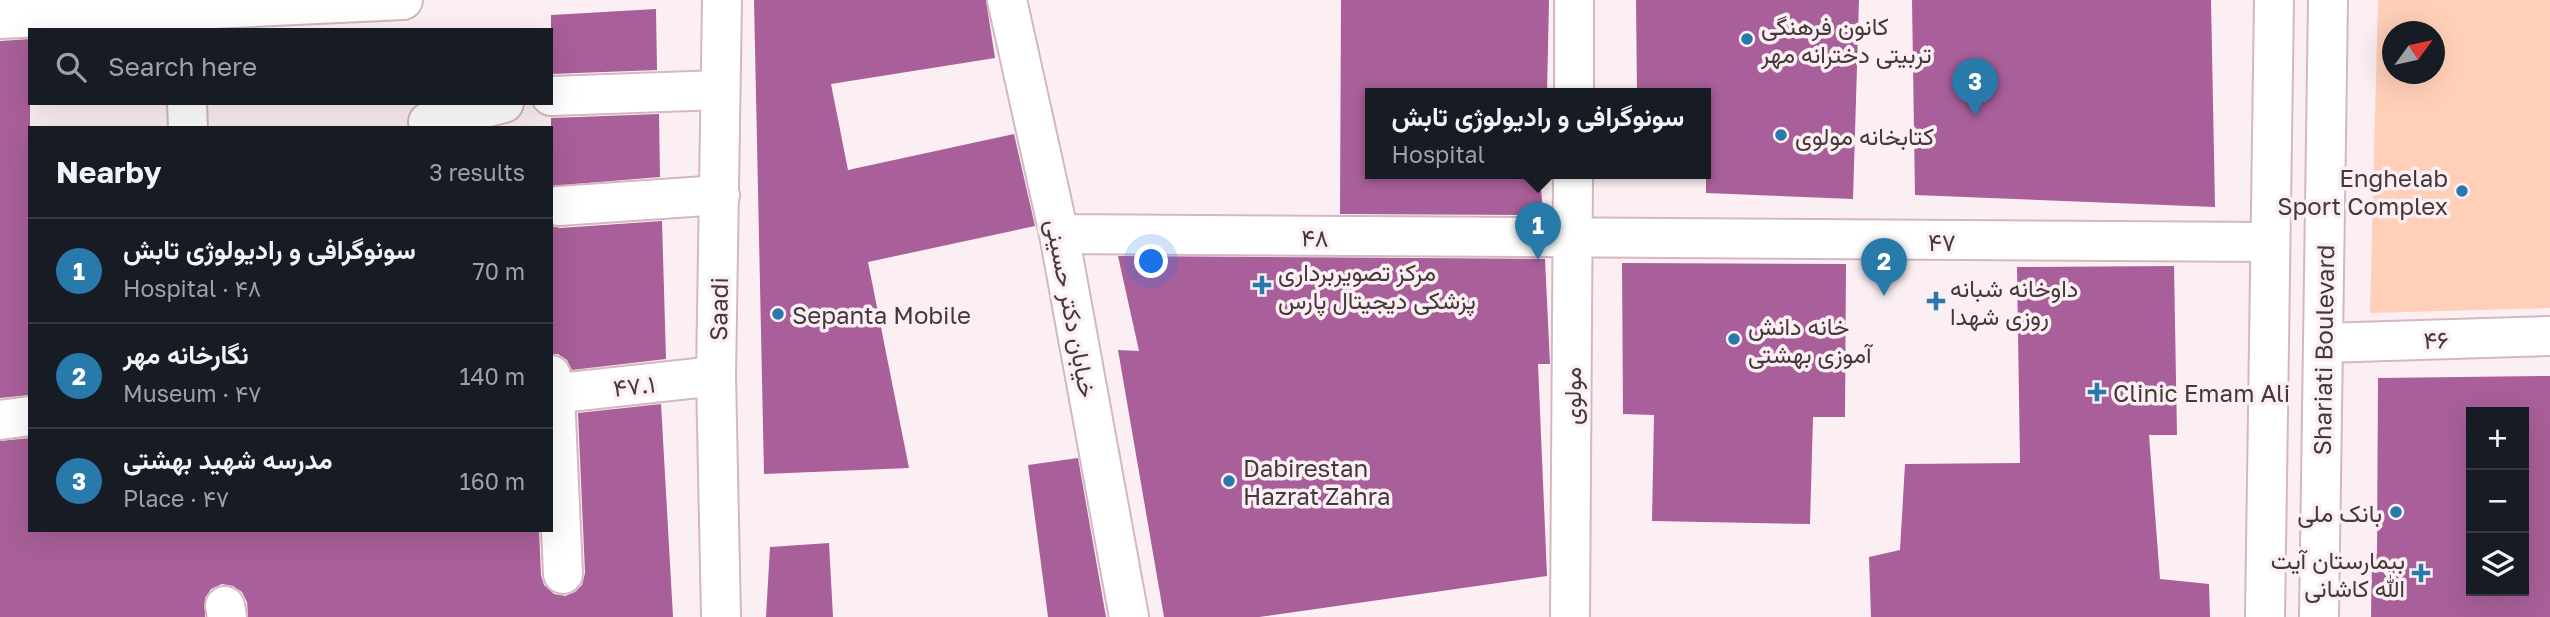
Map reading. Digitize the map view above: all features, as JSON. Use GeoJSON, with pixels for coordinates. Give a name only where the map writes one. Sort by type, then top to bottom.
{"type":"FeatureCollection","features":[{"type":"Feature","properties":{"kind":"street"},"geometry":{"type":"LineString","coordinates":[[0,19],[184,20],[403,0]]}},
{"type":"Feature","properties":{"kind":"street","name":"Saadi"},"geometry":{"type":"LineString","coordinates":[[721,617],[716,376],[722,0]]}},
{"type":"Feature","properties":{"kind":"street","name":"خیابان دکتر حسینی"},"geometry":{"type":"LineString","coordinates":[[1007,0],[1059,234],[1129,617]]}},
{"type":"Feature","properties":{"kind":"street"},"geometry":{"type":"LineString","coordinates":[[1574,0],[1574,88]]}},
{"type":"Feature","properties":{"kind":"street"},"geometry":{"type":"LineString","coordinates":[[2265,617],[2274,0]]}},
{"type":"Feature","properties":{"kind":"street","name":"Shariati Boulevard"},"geometry":{"type":"LineString","coordinates":[[2319,617],[2328,0]]}},
{"type":"Feature","properties":{"kind":"street"},"geometry":{"type":"LineString","coordinates":[[553,96],[720,90]]}},
{"type":"Feature","properties":{"kind":"street"},"geometry":{"type":"LineString","coordinates":[[187,105],[188,126]]}},
{"type":"Feature","properties":{"kind":"street"},"geometry":{"type":"LineString","coordinates":[[428,122],[496,105]]}},
{"type":"Feature","properties":{"kind":"street","name":"مولوی"},"geometry":{"type":"LineString","coordinates":[[1570,617],[1573,179]]}},
{"type":"Feature","properties":{"kind":"street"},"geometry":{"type":"LineString","coordinates":[[559,206],[720,195]]}},
{"type":"Feature","properties":{"kind":"street","name":"۴۸"},"geometry":{"type":"LineString","coordinates":[[1059,234],[1572,239]]}},
{"type":"Feature","properties":{"kind":"street","name":"۴۷"},"geometry":{"type":"LineString","coordinates":[[1572,239],[2270,242]]}},
{"type":"Feature","properties":{"kind":"street","name":"۴۶"},"geometry":{"type":"LineString","coordinates":[[2323,343],[2550,335]]}},
{"type":"Feature","properties":{"kind":"street","name":"۴۷.۱"},"geometry":{"type":"LineString","coordinates":[[553,388],[716,376]]}},
{"type":"Feature","properties":{"kind":"street"},"geometry":{"type":"LineString","coordinates":[[553,405],[563,574]]}},
{"type":"Feature","properties":{"kind":"street"},"geometry":{"type":"LineString","coordinates":[[0,420],[28,416]]}},
{"type":"Feature","properties":{"kind":"shaded area","name":"Enghelab Sport Complex"},"geometry":{"type":"Polygon","coordinates":[[[2378,0],[2550,0],[2550,308],[2370,313],[2378,0]]]}},
{"type":"Feature","properties":{"kind":"building"},"geometry":{"type":"Polygon","coordinates":[[[754,0],[986,0],[995,58],[831,84],[848,170],[1014,134],[1035,226],[868,262],[909,468],[764,474],[754,0]]]}},
{"type":"Feature","properties":{"kind":"building"},"geometry":{"type":"Polygon","coordinates":[[[1341,0],[1549,0],[1547,88],[1365,88],[1365,179],[1540,179],[1543,215],[1340,214],[1341,0]]]}},
{"type":"Feature","properties":{"kind":"building"},"geometry":{"type":"Polygon","coordinates":[[[1636,0],[1859,0],[1853,199],[1706,193],[1706,179],[1711,179],[1711,88],[1637,88],[1636,0]]]}},
{"type":"Feature","properties":{"kind":"building"},"geometry":{"type":"Polygon","coordinates":[[[1912,0],[2211,0],[2215,207],[1915,195],[1912,0]]]}},
{"type":"Feature","properties":{"kind":"building"},"geometry":{"type":"Polygon","coordinates":[[[656,9],[657,70],[553,74],[551,15],[656,9]]]}},
{"type":"Feature","properties":{"kind":"building"},"geometry":{"type":"Polygon","coordinates":[[[28,39],[30,126],[28,395],[0,398],[0,41],[28,39]]]}},
{"type":"Feature","properties":{"kind":"building"},"geometry":{"type":"Polygon","coordinates":[[[659,114],[660,177],[553,186],[551,118],[659,114]]]}},
{"type":"Feature","properties":{"kind":"building"},"geometry":{"type":"Polygon","coordinates":[[[662,221],[666,359],[572,370],[567,360],[553,354],[553,226],[662,221]]]}},
{"type":"Feature","properties":{"kind":"building"},"geometry":{"type":"Polygon","coordinates":[[[1118,256],[1545,259],[1550,364],[1538,364],[1547,576],[1259,617],[1164,617],[1118,350],[1139,351],[1118,256]]]}},
{"type":"Feature","properties":{"kind":"building","name":"خانه دانش آموزی بهشتی"},"geometry":{"type":"Polygon","coordinates":[[[1622,263],[1846,264],[1845,417],[1813,417],[1810,524],[1652,521],[1654,415],[1623,414],[1622,263]]]}},
{"type":"Feature","properties":{"kind":"building"},"geometry":{"type":"Polygon","coordinates":[[[2174,266],[2177,435],[2149,435],[2160,579],[2209,584],[2210,617],[1871,617],[1869,557],[1900,550],[1905,464],[2020,463],[2017,267],[2174,266]]]}},
{"type":"Feature","properties":{"kind":"building"},"geometry":{"type":"Polygon","coordinates":[[[2550,376],[2550,617],[2371,617],[2372,555],[2377,554],[2378,378],[2550,376]]]}},
{"type":"Feature","properties":{"kind":"building"},"geometry":{"type":"Polygon","coordinates":[[[661,404],[673,617],[248,617],[247,602],[242,592],[233,586],[222,584],[211,589],[205,598],[205,617],[0,617],[0,441],[28,438],[28,532],[539,532],[544,585],[554,594],[565,596],[582,585],[585,573],[578,413],[661,404]]]}},
{"type":"Feature","properties":{"kind":"building"},"geometry":{"type":"Polygon","coordinates":[[[1078,458],[1106,617],[1048,617],[1028,465],[1078,458]]]}},
{"type":"Feature","properties":{"kind":"building"},"geometry":{"type":"Polygon","coordinates":[[[829,543],[833,617],[766,617],[770,547],[829,543]]]}},
{"type":"Feature","properties":{"kind":"place","name":"کانون فرهنگی تربیتی دخترانه مهر"},"geometry":{"type":"Point","coordinates":[1747,39]}},
{"type":"Feature","properties":{"kind":"place","name":"مدرسه شهید بهشتی"},"geometry":{"type":"Point","coordinates":[1975,116]}},
{"type":"Feature","properties":{"kind":"place","name":"کتابخانه مولوی"},"geometry":{"type":"Point","coordinates":[1781,135]}},
{"type":"Feature","properties":{"kind":"place","name":"Enghelab Sport Complex"},"geometry":{"type":"Point","coordinates":[2462,191]}},
{"type":"Feature","properties":{"kind":"place","name":"سونوگرافی و رادیولوژی تابش"},"geometry":{"type":"Point","coordinates":[1538,260]}},
{"type":"Feature","properties":{"kind":"place","name":"مرکز تصویربرداری پزشکی دیجیتال پارس"},"geometry":{"type":"Point","coordinates":[1262,285]}},
{"type":"Feature","properties":{"kind":"place","name":"نگارخانه مهر"},"geometry":{"type":"Point","coordinates":[1884,296]}},
{"type":"Feature","properties":{"kind":"place","name":"داوخانه شبانه روزی شهدا"},"geometry":{"type":"Point","coordinates":[1936,301]}},
{"type":"Feature","properties":{"kind":"place","name":"Sepanta Mobile"},"geometry":{"type":"Point","coordinates":[778,314]}},
{"type":"Feature","properties":{"kind":"place","name":"خانه دانش آموزی بهشتی"},"geometry":{"type":"Point","coordinates":[1734,339]}},
{"type":"Feature","properties":{"kind":"place","name":"Clinic Emam Ali"},"geometry":{"type":"Point","coordinates":[2097,392]}},
{"type":"Feature","properties":{"kind":"place","name":"Dabirestan Hazrat Zahra"},"geometry":{"type":"Point","coordinates":[1229,481]}},
{"type":"Feature","properties":{"kind":"place","name":"بانک ملی"},"geometry":{"type":"Point","coordinates":[2396,512]}},
{"type":"Feature","properties":{"kind":"place","name":"بیمارستان آیت الله کاشانی"},"geometry":{"type":"Point","coordinates":[2421,573]}}]}
